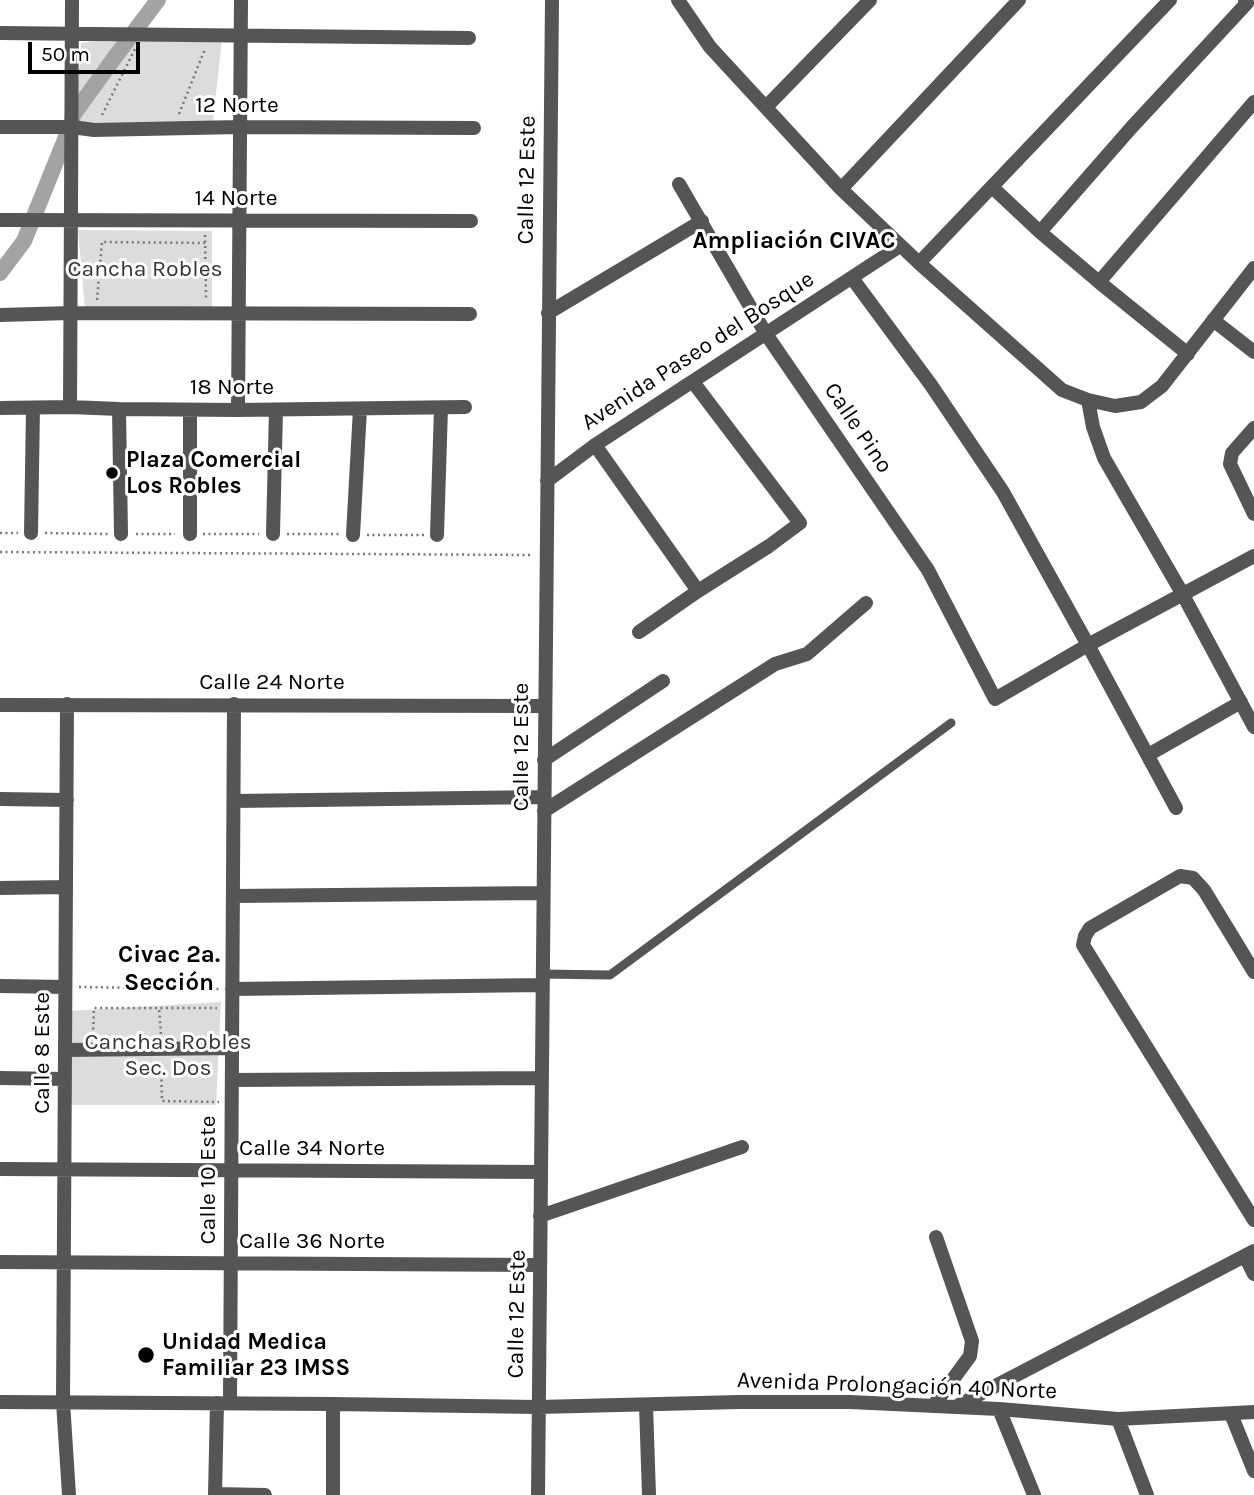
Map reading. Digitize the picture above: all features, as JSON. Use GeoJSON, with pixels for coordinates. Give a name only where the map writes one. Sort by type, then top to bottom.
{"type":"FeatureCollection","features":[{"type":"Feature","properties":{"kind":"street"},"geometry":{"type":"LineString","coordinates":[[70,407],[72,0]]}},
{"type":"Feature","properties":{"kind":"street"},"geometry":{"type":"LineString","coordinates":[[238,411],[241,0]]}},
{"type":"Feature","properties":{"kind":"street","name":"Calle 12 Este"},"geometry":{"type":"LineString","coordinates":[[538,1495],[552,0]]}},
{"type":"Feature","properties":{"kind":"street"},"geometry":{"type":"LineString","coordinates":[[678,0],[710,47],[841,189],[919,264],[1062,390],[1115,406],[1142,402],[1162,386],[1254,268]]}},
{"type":"Feature","properties":{"kind":"street"},"geometry":{"type":"LineString","coordinates":[[766,107],[870,0]]}},
{"type":"Feature","properties":{"kind":"street"},"geometry":{"type":"LineString","coordinates":[[841,189],[1018,0]]}},
{"type":"Feature","properties":{"kind":"street"},"geometry":{"type":"LineString","coordinates":[[919,264],[1170,0]]}},
{"type":"Feature","properties":{"kind":"street"},"geometry":{"type":"LineString","coordinates":[[1040,232],[1246,2]]}},
{"type":"Feature","properties":{"kind":"street"},"geometry":{"type":"LineString","coordinates":[[0,33],[141,37],[469,38]]}},
{"type":"Feature","properties":{"kind":"street"},"geometry":{"type":"LineString","coordinates":[[1099,282],[1254,102]]}},
{"type":"Feature","properties":{"kind":"street","name":"12 Norte"},"geometry":{"type":"LineString","coordinates":[[0,127],[72,127],[94,130],[240,127],[474,128]]}},
{"type":"Feature","properties":{"kind":"street","name":"Calle Pino"},"geometry":{"type":"LineString","coordinates":[[679,184],[766,334],[928,570],[995,699],[1088,645]]}},
{"type":"Feature","properties":{"kind":"street"},"geometry":{"type":"LineString","coordinates":[[992,187],[1040,232],[1188,354]]}},
{"type":"Feature","properties":{"kind":"street","name":"14 Norte"},"geometry":{"type":"LineString","coordinates":[[0,220],[471,220]]}},
{"type":"Feature","properties":{"kind":"street"},"geometry":{"type":"LineString","coordinates":[[548,313],[702,221]]}},
{"type":"Feature","properties":{"kind":"street","name":"Avenida Paseo del Bosque"},"geometry":{"type":"LineString","coordinates":[[547,481],[595,445],[900,246]]}},
{"type":"Feature","properties":{"kind":"street"},"geometry":{"type":"LineString","coordinates":[[852,278],[931,385],[1003,492],[1176,808]]}},
{"type":"Feature","properties":{"kind":"street"},"geometry":{"type":"LineString","coordinates":[[0,315],[470,314]]}},
{"type":"Feature","properties":{"kind":"street"},"geometry":{"type":"LineString","coordinates":[[1213,320],[1254,352]]}},
{"type":"Feature","properties":{"kind":"street"},"geometry":{"type":"LineString","coordinates":[[639,632],[800,523],[693,382]]}},
{"type":"Feature","properties":{"kind":"street"},"geometry":{"type":"LineString","coordinates":[[1088,400],[1093,427],[1104,458],[1182,593],[1254,727]]}},
{"type":"Feature","properties":{"kind":"street","name":"18 Norte"},"geometry":{"type":"LineString","coordinates":[[0,408],[238,411],[465,407]]}},
{"type":"Feature","properties":{"kind":"street"},"geometry":{"type":"LineString","coordinates":[[31,533],[33,408]]}},
{"type":"Feature","properties":{"kind":"street"},"geometry":{"type":"LineString","coordinates":[[437,535],[441,408]]}},
{"type":"Feature","properties":{"kind":"street"},"geometry":{"type":"LineString","coordinates":[[119,409],[121,534]]}},
{"type":"Feature","properties":{"kind":"street"},"geometry":{"type":"LineString","coordinates":[[353,534],[360,409]]}},
{"type":"Feature","properties":{"kind":"street"},"geometry":{"type":"LineString","coordinates":[[190,410],[190,534]]}},
{"type":"Feature","properties":{"kind":"street"},"geometry":{"type":"LineString","coordinates":[[273,534],[276,410]]}},
{"type":"Feature","properties":{"kind":"street"},"geometry":{"type":"LineString","coordinates":[[1254,428],[1232,453],[1230,464],[1254,514]]}},
{"type":"Feature","properties":{"kind":"street"},"geometry":{"type":"LineString","coordinates":[[595,445],[698,591]]}},
{"type":"Feature","properties":{"kind":"street"},"geometry":{"type":"LineString","coordinates":[[1088,645],[1254,556]]}},
{"type":"Feature","properties":{"kind":"street"},"geometry":{"type":"LineString","coordinates":[[234,802],[544,804],[775,664],[807,654],[866,603]]}},
{"type":"Feature","properties":{"kind":"street"},"geometry":{"type":"LineString","coordinates":[[544,760],[663,681]]}},
{"type":"Feature","properties":{"kind":"street"},"geometry":{"type":"LineString","coordinates":[[1148,755],[1241,702]]}},
{"type":"Feature","properties":{"kind":"street","name":"Calle 10 Este"},"geometry":{"type":"LineString","coordinates":[[215,1495],[230,1263],[234,704]]}},
{"type":"Feature","properties":{"kind":"street","name":"Calle 24 Norte"},"geometry":{"type":"LineString","coordinates":[[0,705],[545,706]]}},
{"type":"Feature","properties":{"kind":"street","name":"Calle 8 Este"},"geometry":{"type":"LineString","coordinates":[[67,705],[63,1402],[69,1495]]}},
{"type":"Feature","properties":{"kind":"street"},"geometry":{"type":"LineString","coordinates":[[0,799],[67,800]]}},
{"type":"Feature","properties":{"kind":"street"},"geometry":{"type":"LineString","coordinates":[[1254,972],[1204,890],[1193,878],[1180,876],[1090,928],[1083,945],[1254,1220]]}},
{"type":"Feature","properties":{"kind":"street"},"geometry":{"type":"LineString","coordinates":[[0,888],[66,887]]}},
{"type":"Feature","properties":{"kind":"street"},"geometry":{"type":"LineString","coordinates":[[233,897],[543,893]]}},
{"type":"Feature","properties":{"kind":"street"},"geometry":{"type":"LineString","coordinates":[[232,989],[542,979]]}},
{"type":"Feature","properties":{"kind":"street"},"geometry":{"type":"LineString","coordinates":[[0,986],[65,987]]}},
{"type":"Feature","properties":{"kind":"street"},"geometry":{"type":"LineString","coordinates":[[65,1050],[232,1048]]}},
{"type":"Feature","properties":{"kind":"street"},"geometry":{"type":"LineString","coordinates":[[0,1078],[65,1079]]}},
{"type":"Feature","properties":{"kind":"street"},"geometry":{"type":"LineString","coordinates":[[232,1080],[541,1078]]}},
{"type":"Feature","properties":{"kind":"street"},"geometry":{"type":"LineString","coordinates":[[540,1216],[743,1147]]}},
{"type":"Feature","properties":{"kind":"street","name":"Calle 34 Norte"},"geometry":{"type":"LineString","coordinates":[[0,1169],[541,1172]]}},
{"type":"Feature","properties":{"kind":"street"},"geometry":{"type":"LineString","coordinates":[[934,1405],[970,1356],[972,1341],[936,1237]]}},
{"type":"Feature","properties":{"kind":"street"},"geometry":{"type":"LineString","coordinates":[[957,1406],[1249,1254],[1254,1274]]}},
{"type":"Feature","properties":{"kind":"street","name":"Calle 36 Norte"},"geometry":{"type":"LineString","coordinates":[[0,1262],[540,1265]]}},
{"type":"Feature","properties":{"kind":"street","name":"Avenida Prolongación 40 Norte"},"geometry":{"type":"LineString","coordinates":[[0,1402],[538,1408],[740,1402],[850,1402],[957,1406],[1118,1419],[1254,1412]]}},
{"type":"Feature","properties":{"kind":"street"},"geometry":{"type":"LineString","coordinates":[[333,1404],[333,1495]]}},
{"type":"Feature","properties":{"kind":"street"},"geometry":{"type":"LineString","coordinates":[[646,1405],[649,1495]]}},
{"type":"Feature","properties":{"kind":"street"},"geometry":{"type":"LineString","coordinates":[[999,1409],[1034,1495]]}},
{"type":"Feature","properties":{"kind":"street"},"geometry":{"type":"LineString","coordinates":[[1231,1413],[1254,1471]]}},
{"type":"Feature","properties":{"kind":"street"},"geometry":{"type":"LineString","coordinates":[[1118,1419],[1147,1495]]}},
{"type":"Feature","properties":{"kind":"street"},"geometry":{"type":"LineString","coordinates":[[54,1495],[69,1495]]}},
{"type":"Feature","properties":{"kind":"street"},"geometry":{"type":"LineString","coordinates":[[215,1495],[265,1495]]}},
{"type":"Feature","properties":{"kind":"lane"},"geometry":{"type":"LineString","coordinates":[[542,979],[610,975],[951,723]]}},
{"type":"Feature","properties":{"kind":"path"},"geometry":{"type":"LineString","coordinates":[[176,124],[210,36]]}},
{"type":"Feature","properties":{"kind":"path"},"geometry":{"type":"LineString","coordinates":[[94,130],[141,37]]}},
{"type":"Feature","properties":{"kind":"path"},"geometry":{"type":"LineString","coordinates":[[205,235],[206,306]]}},
{"type":"Feature","properties":{"kind":"path"},"geometry":{"type":"LineString","coordinates":[[97,304],[102,242],[205,243]]}},
{"type":"Feature","properties":{"kind":"path"},"geometry":{"type":"LineString","coordinates":[[0,533],[437,535]]}},
{"type":"Feature","properties":{"kind":"path"},"geometry":{"type":"LineString","coordinates":[[0,552],[515,556],[546,552]]}},
{"type":"Feature","properties":{"kind":"path"},"geometry":{"type":"LineString","coordinates":[[65,987],[232,989]]}},
{"type":"Feature","properties":{"kind":"path"},"geometry":{"type":"LineString","coordinates":[[93,1035],[94,1008],[224,1008]]}},
{"type":"Feature","properties":{"kind":"path"},"geometry":{"type":"LineString","coordinates":[[159,1008],[160,1034]]}},
{"type":"Feature","properties":{"kind":"path"},"geometry":{"type":"LineString","coordinates":[[162,1101],[226,1102]]}},
{"type":"Feature","properties":{"kind":"green space"},"geometry":{"type":"Polygon","coordinates":[[[121,37],[222,39],[213,121],[175,124],[76,123],[81,43],[121,37]]]}},
{"type":"Feature","properties":{"kind":"green space","name":"Cancha Robles"},"geometry":{"type":"Polygon","coordinates":[[[78,230],[212,231],[212,307],[85,309],[78,230]]]}},
{"type":"Feature","properties":{"kind":"green space","name":"Canchas Robles Sec. Dos"},"geometry":{"type":"Polygon","coordinates":[[[221,1002],[216,1105],[69,1105],[69,1011],[221,1002]]]}},
{"type":"Feature","properties":{"kind":"waterway"},"geometry":{"type":"LineString","coordinates":[[0,273],[24,241],[73,115],[158,0]]}},
{"type":"Feature","properties":{"kind":"place","name":"Plaza Comercial Los Robles"},"geometry":{"type":"Point","coordinates":[112,473]}},
{"type":"Feature","properties":{"kind":"place","name":"Unidad Medica Familiar 23 IMSS"},"geometry":{"type":"Point","coordinates":[146,1355]}},
{"type":"Feature","properties":{"kind":"district","name":"Ampliación CIVAC"},"geometry":{"type":"Point","coordinates":[794,241]}},
{"type":"Feature","properties":{"kind":"district","name":"Civac 2a. Sección"},"geometry":{"type":"Point","coordinates":[169,969]}}]}
